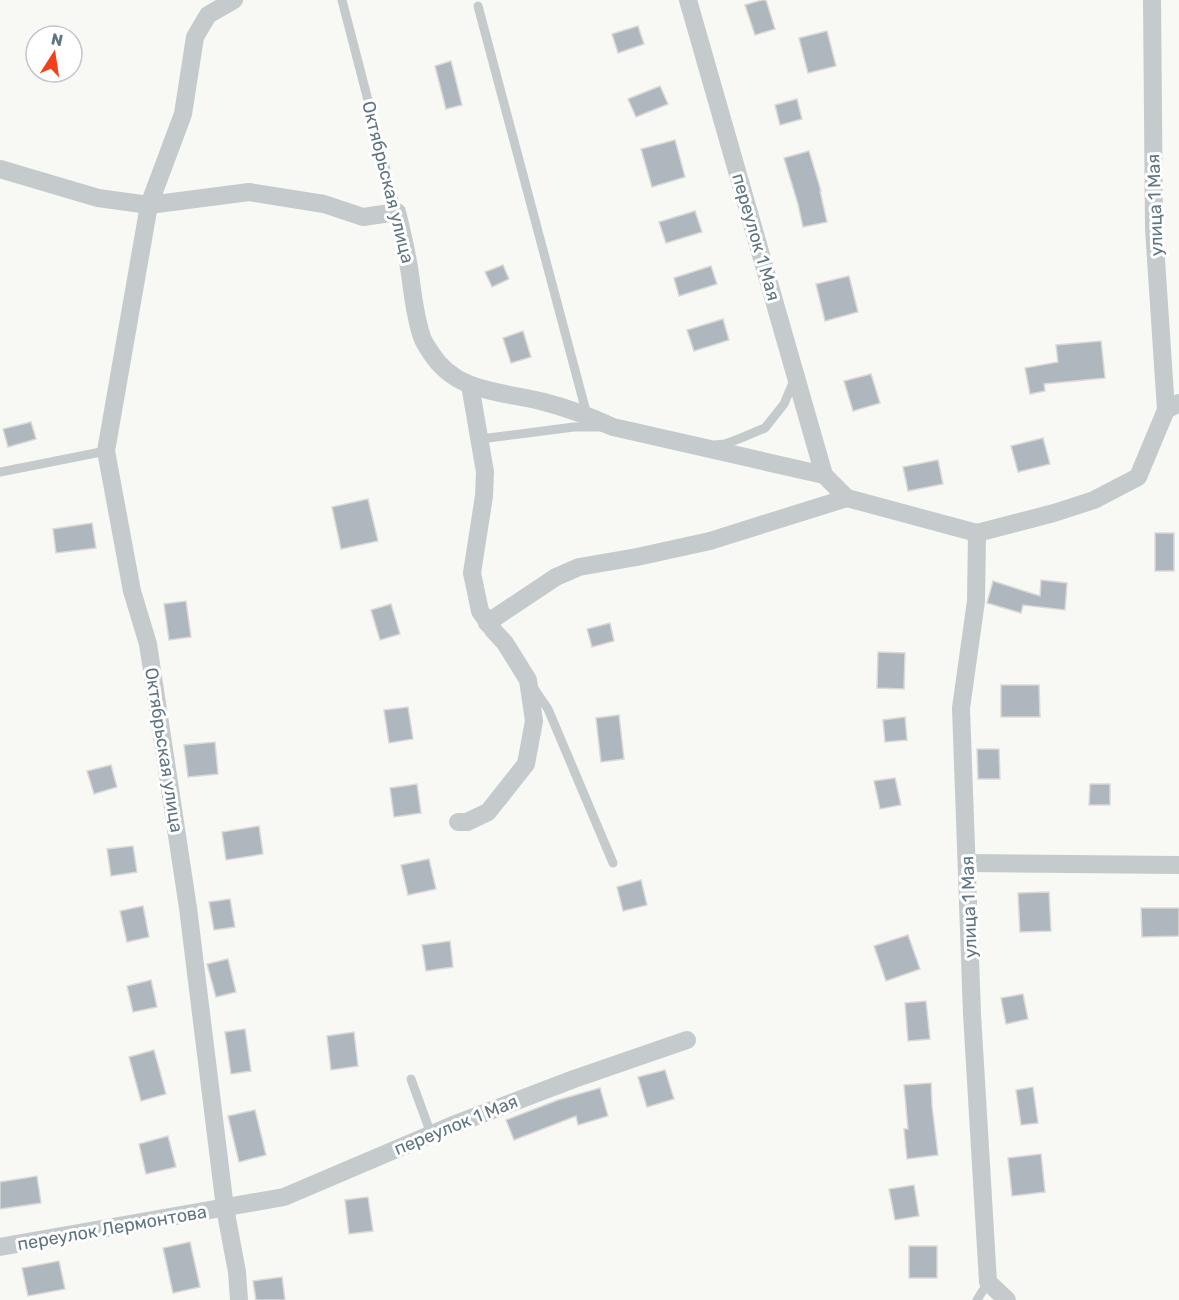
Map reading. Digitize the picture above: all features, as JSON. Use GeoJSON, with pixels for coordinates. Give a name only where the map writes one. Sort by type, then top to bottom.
{"type":"FeatureCollection","features":[{"type":"Feature","properties":{"kind":"street","name":"Октябрьская улица"},"geometry":{"type":"LineString","coordinates":[[234,0],[208,15],[195,37],[183,114],[149,205],[106,450],[132,591],[148,644],[188,908],[225,1208],[237,1272],[238,1300]]}},
{"type":"Feature","properties":{"kind":"street","name":"переулок 1 Мая"},"geometry":{"type":"LineString","coordinates":[[688,0],[824,475]]}},
{"type":"Feature","properties":{"kind":"street","name":"улица 1 Мая"},"geometry":{"type":"LineString","coordinates":[[1152,0],[1154,228],[1172,407]]}},
{"type":"Feature","properties":{"kind":"street"},"geometry":{"type":"LineString","coordinates":[[0,169],[98,198],[149,205],[249,192],[324,204],[363,217],[397,212]]}},
{"type":"Feature","properties":{"kind":"street","name":"Октябрьская улица"},"geometry":{"type":"LineString","coordinates":[[397,212],[410,272],[415,312],[423,339],[437,362],[450,375],[470,385]]}},
{"type":"Feature","properties":{"kind":"street"},"geometry":{"type":"LineString","coordinates":[[458,822],[467,822],[488,812],[526,764],[534,721],[528,680],[505,643],[487,623],[480,611],[472,573],[484,496],[485,472],[470,385],[542,401],[587,415],[613,427],[824,475],[847,498],[977,533],[1094,500],[1138,477],[1172,407]]}},
{"type":"Feature","properties":{"kind":"street"},"geometry":{"type":"LineString","coordinates":[[487,623],[556,577],[579,567],[710,541],[847,498]]}},
{"type":"Feature","properties":{"kind":"street","name":"улица 1 Мая"},"geometry":{"type":"LineString","coordinates":[[977,533],[975,601],[961,708],[972,1014],[988,1282]]}},
{"type":"Feature","properties":{"kind":"street"},"geometry":{"type":"LineString","coordinates":[[967,863],[1179,865]]}},
{"type":"Feature","properties":{"kind":"street","name":"переулок 1 Мая"},"geometry":{"type":"LineString","coordinates":[[225,1208],[284,1197],[431,1134],[574,1079],[687,1040]]}},
{"type":"Feature","properties":{"kind":"street","name":"переулок Лермонтова"},"geometry":{"type":"LineString","coordinates":[[0,1247],[225,1208]]}},
{"type":"Feature","properties":{"kind":"street"},"geometry":{"type":"LineString","coordinates":[[988,1282],[1007,1300]]}},
{"type":"Feature","properties":{"kind":"lane","name":"Октябрьская улица"},"geometry":{"type":"LineString","coordinates":[[342,0],[397,212]]}},
{"type":"Feature","properties":{"kind":"lane"},"geometry":{"type":"LineString","coordinates":[[478,6],[587,415]]}},
{"type":"Feature","properties":{"kind":"lane"},"geometry":{"type":"LineString","coordinates":[[704,447],[725,444],[765,428],[784,404],[796,375]]}},
{"type":"Feature","properties":{"kind":"lane"},"geometry":{"type":"LineString","coordinates":[[480,439],[574,427],[613,427]]}},
{"type":"Feature","properties":{"kind":"lane"},"geometry":{"type":"LineString","coordinates":[[0,472],[106,450]]}},
{"type":"Feature","properties":{"kind":"lane"},"geometry":{"type":"LineString","coordinates":[[528,680],[548,709],[613,863]]}},
{"type":"Feature","properties":{"kind":"lane"},"geometry":{"type":"LineString","coordinates":[[411,1079],[431,1134]]}},
{"type":"Feature","properties":{"kind":"lane"},"geometry":{"type":"LineString","coordinates":[[977,1300],[988,1282]]}},
{"type":"Feature","properties":{"kind":"building"},"geometry":{"type":"Polygon","coordinates":[[[766,0],[775,29],[755,35],[745,5],[766,0]]]}},
{"type":"Feature","properties":{"kind":"building"},"geometry":{"type":"Polygon","coordinates":[[[638,26],[644,44],[618,53],[612,34],[638,26]]]}},
{"type":"Feature","properties":{"kind":"building"},"geometry":{"type":"Polygon","coordinates":[[[827,31],[836,66],[808,73],[799,38],[827,31]]]}},
{"type":"Feature","properties":{"kind":"building"},"geometry":{"type":"Polygon","coordinates":[[[451,61],[462,105],[446,109],[435,66],[451,61]]]}},
{"type":"Feature","properties":{"kind":"building"},"geometry":{"type":"Polygon","coordinates":[[[660,86],[668,104],[636,117],[628,99],[660,86]]]}},
{"type":"Feature","properties":{"kind":"building"},"geometry":{"type":"Polygon","coordinates":[[[797,99],[802,119],[780,125],[775,105],[797,99]]]}},
{"type":"Feature","properties":{"kind":"building"},"geometry":{"type":"Polygon","coordinates":[[[675,140],[685,177],[652,187],[641,149],[675,140]]]}},
{"type":"Feature","properties":{"kind":"building"},"geometry":{"type":"Polygon","coordinates":[[[809,151],[821,191],[827,222],[803,227],[784,158],[809,151]]]}},
{"type":"Feature","properties":{"kind":"building"},"geometry":{"type":"Polygon","coordinates":[[[695,211],[702,232],[666,243],[659,222],[695,211]]]}},
{"type":"Feature","properties":{"kind":"building"},"geometry":{"type":"Polygon","coordinates":[[[503,265],[509,279],[492,287],[485,272],[503,265]]]}},
{"type":"Feature","properties":{"kind":"building"},"geometry":{"type":"Polygon","coordinates":[[[711,266],[717,284],[679,296],[674,278],[711,266]]]}},
{"type":"Feature","properties":{"kind":"building"},"geometry":{"type":"Polygon","coordinates":[[[849,276],[858,312],[825,321],[816,284],[849,276]]]}},
{"type":"Feature","properties":{"kind":"building"},"geometry":{"type":"Polygon","coordinates":[[[723,319],[729,340],[694,351],[687,330],[723,319]]]}},
{"type":"Feature","properties":{"kind":"building"},"geometry":{"type":"Polygon","coordinates":[[[523,331],[531,357],[511,363],[503,338],[523,331]]]}},
{"type":"Feature","properties":{"kind":"building"},"geometry":{"type":"Polygon","coordinates":[[[1101,341],[1105,378],[1044,384],[1045,391],[1030,394],[1025,368],[1058,362],[1056,345],[1101,341]]]}},
{"type":"Feature","properties":{"kind":"building"},"geometry":{"type":"Polygon","coordinates":[[[871,374],[880,403],[853,411],[844,381],[871,374]]]}},
{"type":"Feature","properties":{"kind":"building"},"geometry":{"type":"Polygon","coordinates":[[[31,422],[36,439],[8,447],[3,429],[31,422]]]}},
{"type":"Feature","properties":{"kind":"building"},"geometry":{"type":"Polygon","coordinates":[[[1043,438],[1050,464],[1018,472],[1011,446],[1043,438]]]}},
{"type":"Feature","properties":{"kind":"building"},"geometry":{"type":"Polygon","coordinates":[[[938,460],[943,484],[908,491],[903,467],[938,460]]]}},
{"type":"Feature","properties":{"kind":"building"},"geometry":{"type":"Polygon","coordinates":[[[368,499],[378,541],[341,549],[332,507],[368,499]]]}},
{"type":"Feature","properties":{"kind":"building"},"geometry":{"type":"Polygon","coordinates":[[[92,523],[96,548],[56,553],[53,529],[92,523]]]}},
{"type":"Feature","properties":{"kind":"building"},"geometry":{"type":"Polygon","coordinates":[[[1155,533],[1174,533],[1174,571],[1155,571],[1155,533]]]}},
{"type":"Feature","properties":{"kind":"building"},"geometry":{"type":"Polygon","coordinates":[[[1041,580],[1067,583],[1065,610],[1023,605],[1021,613],[987,603],[993,581],[1040,596],[1041,580]]]}},
{"type":"Feature","properties":{"kind":"building"},"geometry":{"type":"Polygon","coordinates":[[[186,601],[191,637],[169,640],[164,604],[186,601]]]}},
{"type":"Feature","properties":{"kind":"building"},"geometry":{"type":"Polygon","coordinates":[[[391,604],[400,634],[380,640],[371,610],[391,604]]]}},
{"type":"Feature","properties":{"kind":"building"},"geometry":{"type":"Polygon","coordinates":[[[610,623],[614,641],[592,647],[587,629],[610,623]]]}},
{"type":"Feature","properties":{"kind":"building"},"geometry":{"type":"Polygon","coordinates":[[[878,652],[905,653],[904,689],[877,688],[878,652]]]}},
{"type":"Feature","properties":{"kind":"building"},"geometry":{"type":"Polygon","coordinates":[[[1001,685],[1039,685],[1040,717],[1001,717],[1001,685]]]}},
{"type":"Feature","properties":{"kind":"building"},"geometry":{"type":"Polygon","coordinates":[[[408,707],[413,739],[389,743],[384,710],[408,707]]]}},
{"type":"Feature","properties":{"kind":"building"},"geometry":{"type":"Polygon","coordinates":[[[619,715],[624,759],[601,762],[596,718],[619,715]]]}},
{"type":"Feature","properties":{"kind":"building"},"geometry":{"type":"Polygon","coordinates":[[[905,717],[907,740],[885,742],[883,720],[905,717]]]}},
{"type":"Feature","properties":{"kind":"building"},"geometry":{"type":"Polygon","coordinates":[[[215,742],[218,774],[188,777],[184,745],[215,742]]]}},
{"type":"Feature","properties":{"kind":"building"},"geometry":{"type":"Polygon","coordinates":[[[977,749],[999,749],[1000,779],[978,779],[977,749]]]}},
{"type":"Feature","properties":{"kind":"building"},"geometry":{"type":"Polygon","coordinates":[[[111,765],[117,787],[94,794],[87,771],[111,765]]]}},
{"type":"Feature","properties":{"kind":"building"},"geometry":{"type":"Polygon","coordinates":[[[895,778],[901,805],[880,809],[874,781],[895,778]]]}},
{"type":"Feature","properties":{"kind":"building"},"geometry":{"type":"Polygon","coordinates":[[[417,784],[421,813],[394,817],[390,788],[417,784]]]}},
{"type":"Feature","properties":{"kind":"building"},"geometry":{"type":"Polygon","coordinates":[[[1090,784],[1110,784],[1110,805],[1089,805],[1090,784]]]}},
{"type":"Feature","properties":{"kind":"building"},"geometry":{"type":"Polygon","coordinates":[[[259,826],[263,854],[226,860],[222,832],[259,826]]]}},
{"type":"Feature","properties":{"kind":"building"},"geometry":{"type":"Polygon","coordinates":[[[133,846],[137,872],[111,876],[107,849],[133,846]]]}},
{"type":"Feature","properties":{"kind":"building"},"geometry":{"type":"Polygon","coordinates":[[[429,859],[436,889],[408,895],[401,865],[429,859]]]}},
{"type":"Feature","properties":{"kind":"building"},"geometry":{"type":"Polygon","coordinates":[[[641,880],[647,905],[623,911],[617,887],[641,880]]]}},
{"type":"Feature","properties":{"kind":"building"},"geometry":{"type":"Polygon","coordinates":[[[1049,892],[1051,931],[1020,932],[1018,893],[1049,892]]]}},
{"type":"Feature","properties":{"kind":"building"},"geometry":{"type":"Polygon","coordinates":[[[230,899],[235,927],[214,930],[209,902],[230,899]]]}},
{"type":"Feature","properties":{"kind":"building"},"geometry":{"type":"Polygon","coordinates":[[[143,906],[149,937],[127,942],[120,911],[143,906]]]}},
{"type":"Feature","properties":{"kind":"building"},"geometry":{"type":"Polygon","coordinates":[[[1141,908],[1179,908],[1179,936],[1142,937],[1141,908]]]}},
{"type":"Feature","properties":{"kind":"building"},"geometry":{"type":"Polygon","coordinates":[[[908,935],[920,969],[886,981],[874,946],[908,935]]]}},
{"type":"Feature","properties":{"kind":"building"},"geometry":{"type":"Polygon","coordinates":[[[450,941],[453,967],[426,971],[422,945],[450,941]]]}},
{"type":"Feature","properties":{"kind":"building"},"geometry":{"type":"Polygon","coordinates":[[[228,959],[236,992],[216,997],[207,964],[228,959]]]}},
{"type":"Feature","properties":{"kind":"building"},"geometry":{"type":"Polygon","coordinates":[[[151,980],[157,1007],[133,1012],[127,986],[151,980]]]}},
{"type":"Feature","properties":{"kind":"building"},"geometry":{"type":"Polygon","coordinates":[[[1023,994],[1028,1019],[1006,1024],[1001,998],[1023,994]]]}},
{"type":"Feature","properties":{"kind":"building"},"geometry":{"type":"Polygon","coordinates":[[[926,1001],[930,1039],[908,1041],[905,1003],[926,1001]]]}},
{"type":"Feature","properties":{"kind":"building"},"geometry":{"type":"Polygon","coordinates":[[[245,1029],[251,1071],[231,1074],[225,1032],[245,1029]]]}},
{"type":"Feature","properties":{"kind":"building"},"geometry":{"type":"Polygon","coordinates":[[[354,1032],[358,1066],[331,1070],[327,1036],[354,1032]]]}},
{"type":"Feature","properties":{"kind":"building"},"geometry":{"type":"Polygon","coordinates":[[[154,1050],[166,1094],[141,1101],[129,1057],[154,1050]]]}},
{"type":"Feature","properties":{"kind":"building"},"geometry":{"type":"Polygon","coordinates":[[[665,1070],[674,1099],[647,1107],[638,1077],[665,1070]]]}},
{"type":"Feature","properties":{"kind":"building"},"geometry":{"type":"Polygon","coordinates":[[[931,1083],[938,1155],[907,1159],[904,1129],[908,1129],[904,1085],[931,1083]]]}},
{"type":"Feature","properties":{"kind":"building"},"geometry":{"type":"Polygon","coordinates":[[[1033,1087],[1038,1123],[1021,1125],[1016,1090],[1033,1087]]]}},
{"type":"Feature","properties":{"kind":"building"},"geometry":{"type":"Polygon","coordinates":[[[600,1088],[608,1116],[578,1125],[576,1116],[514,1140],[506,1120],[558,1100],[600,1088]]]}},
{"type":"Feature","properties":{"kind":"building"},"geometry":{"type":"Polygon","coordinates":[[[255,1110],[266,1155],[239,1162],[228,1116],[255,1110]]]}},
{"type":"Feature","properties":{"kind":"building"},"geometry":{"type":"Polygon","coordinates":[[[168,1136],[176,1167],[146,1174],[139,1144],[168,1136]]]}},
{"type":"Feature","properties":{"kind":"building"},"geometry":{"type":"Polygon","coordinates":[[[1041,1154],[1045,1192],[1012,1196],[1008,1158],[1041,1154]]]}},
{"type":"Feature","properties":{"kind":"building"},"geometry":{"type":"Polygon","coordinates":[[[37,1176],[41,1203],[0,1209],[0,1182],[37,1176]]]}},
{"type":"Feature","properties":{"kind":"building"},"geometry":{"type":"Polygon","coordinates":[[[914,1185],[919,1216],[895,1220],[889,1189],[914,1185]]]}},
{"type":"Feature","properties":{"kind":"building"},"geometry":{"type":"Polygon","coordinates":[[[368,1197],[373,1231],[349,1234],[345,1200],[368,1197]]]}},
{"type":"Feature","properties":{"kind":"building"},"geometry":{"type":"Polygon","coordinates":[[[190,1242],[200,1287],[173,1293],[163,1248],[190,1242]]]}},
{"type":"Feature","properties":{"kind":"building"},"geometry":{"type":"Polygon","coordinates":[[[909,1246],[937,1246],[937,1278],[909,1278],[909,1246]]]}},
{"type":"Feature","properties":{"kind":"building"},"geometry":{"type":"Polygon","coordinates":[[[59,1261],[65,1289],[28,1296],[22,1268],[59,1261]]]}},
{"type":"Feature","properties":{"kind":"building"},"geometry":{"type":"Polygon","coordinates":[[[282,1277],[285,1300],[256,1300],[253,1281],[282,1277]]]}}]}
